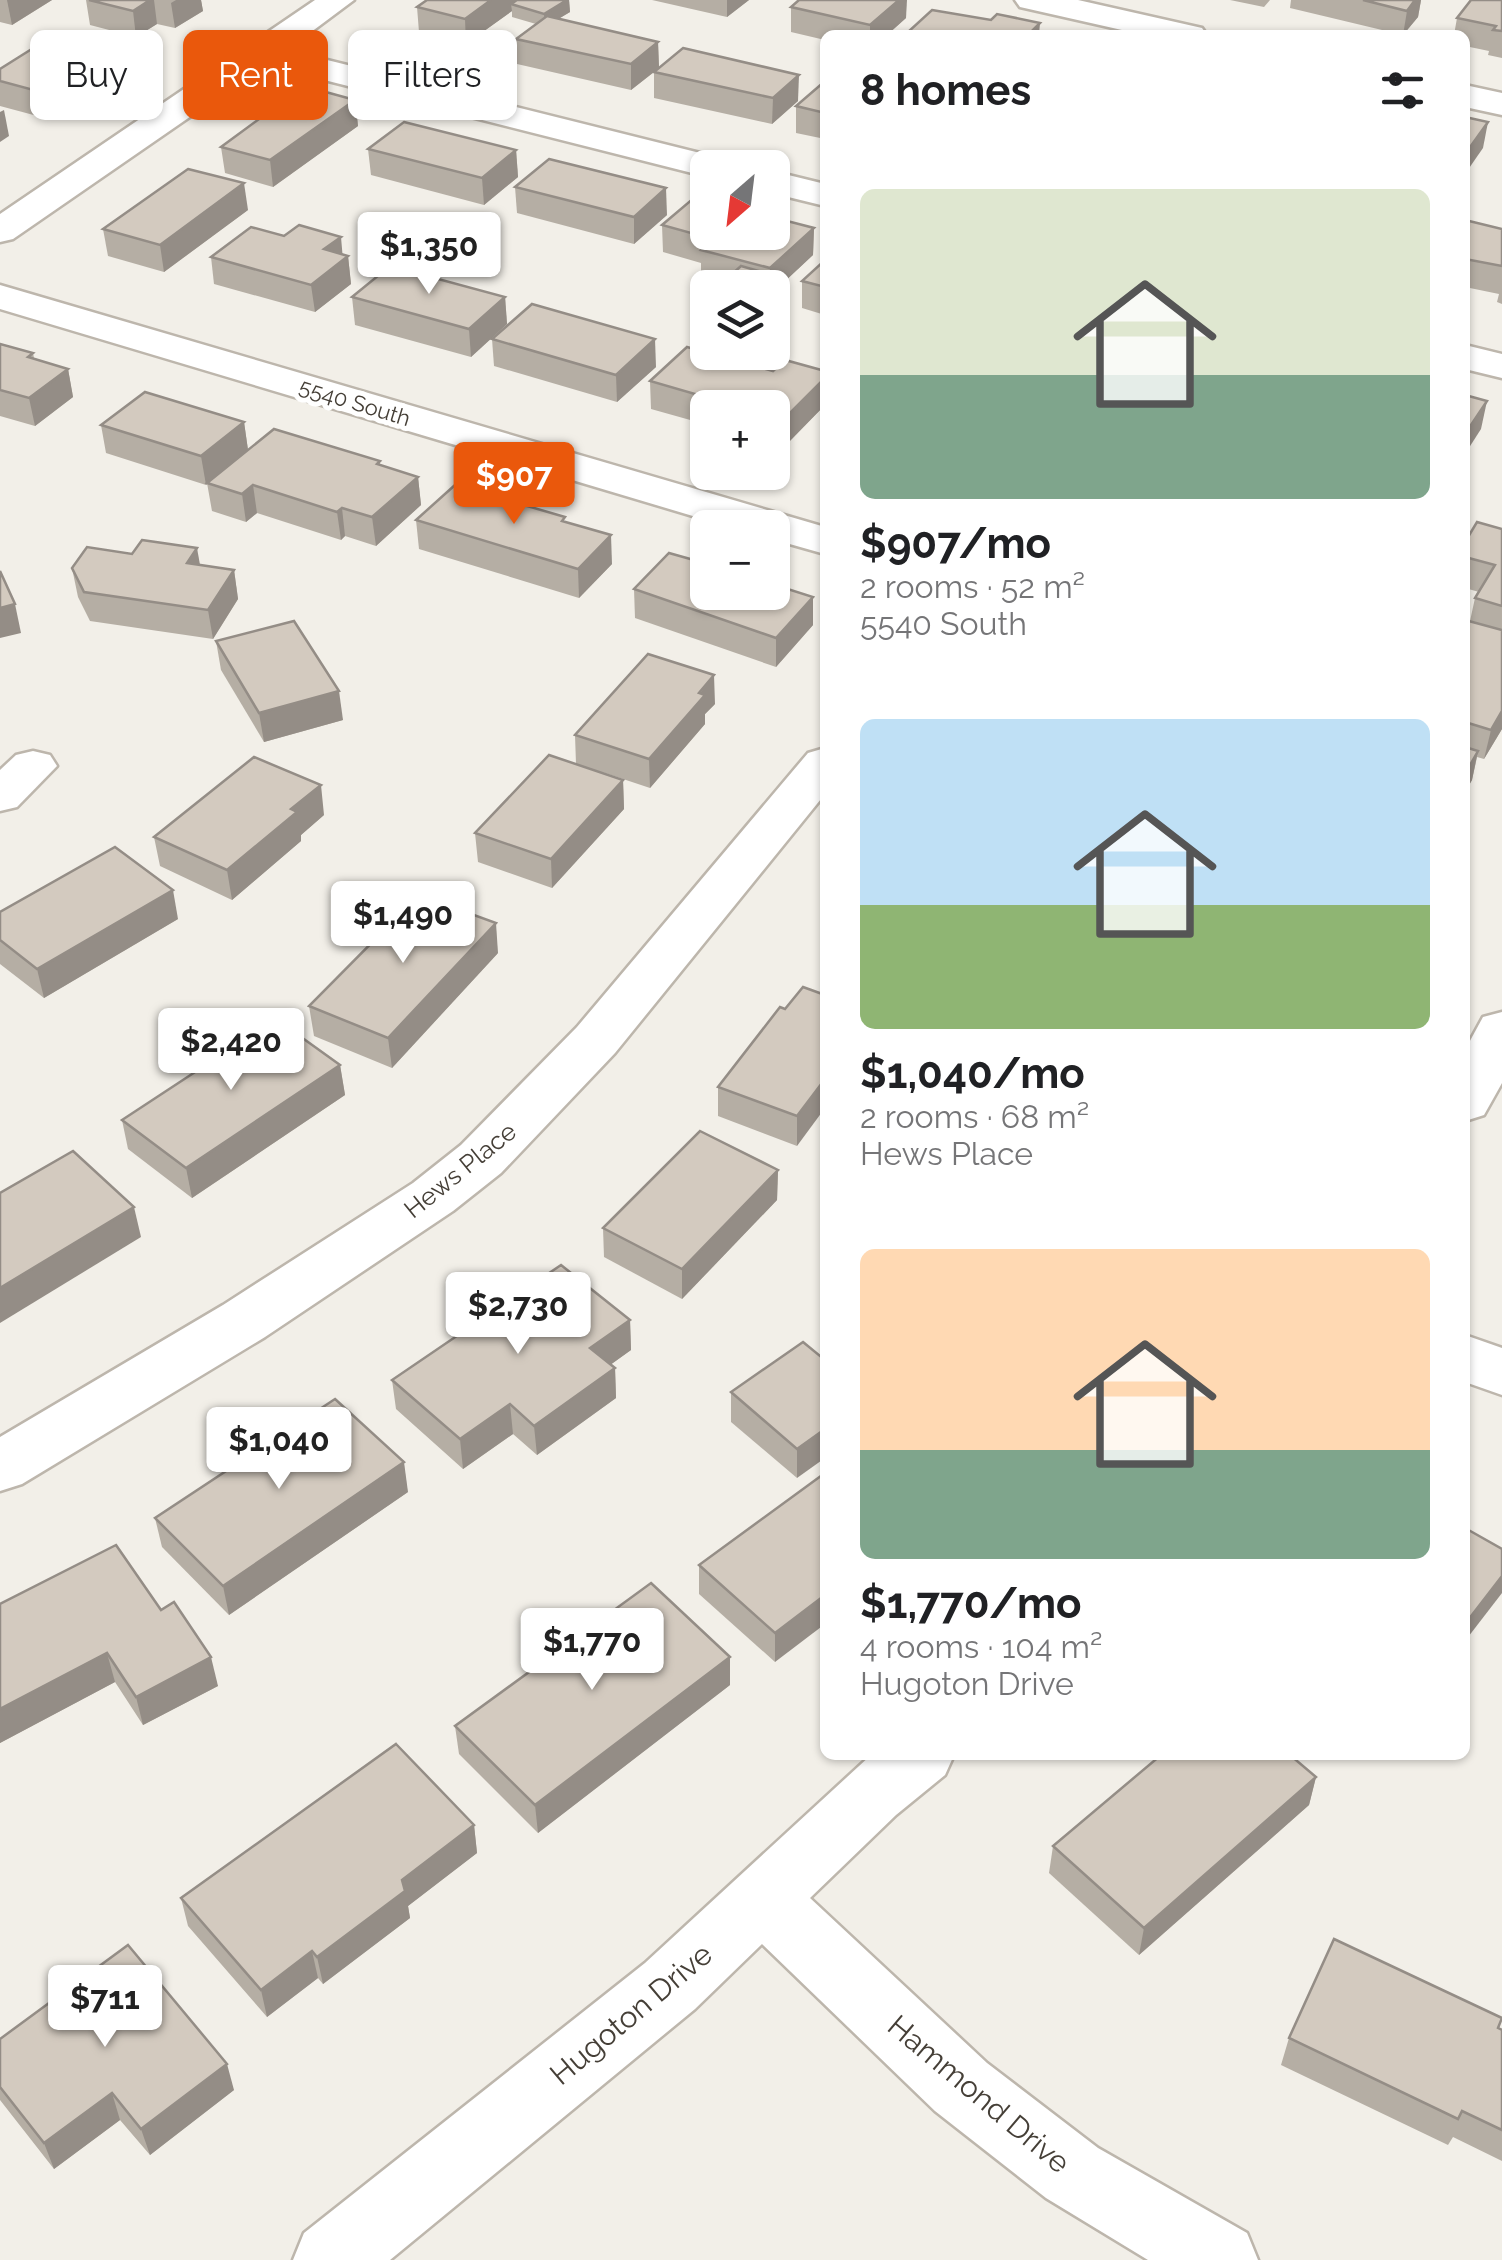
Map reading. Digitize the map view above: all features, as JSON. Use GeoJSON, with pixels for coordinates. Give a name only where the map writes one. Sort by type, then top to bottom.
{"type":"FeatureCollection","features":[{"type":"Feature","properties":{"kind":"street"},"geometry":{"type":"LineString","coordinates":[[293,30],[337,0]]}},
{"type":"Feature","properties":{"kind":"street"},"geometry":{"type":"LineString","coordinates":[[1032,0],[1167,30]]}},
{"type":"Feature","properties":{"kind":"street"},"geometry":{"type":"LineString","coordinates":[[328,70],[690,162]]}},
{"type":"Feature","properties":{"kind":"street"},"geometry":{"type":"LineString","coordinates":[[1470,97],[1502,104]]}},
{"type":"Feature","properties":{"kind":"street"},"geometry":{"type":"LineString","coordinates":[[0,231],[183,106]]}},
{"type":"Feature","properties":{"kind":"street"},"geometry":{"type":"LineString","coordinates":[[790,186],[820,194]]}},
{"type":"Feature","properties":{"kind":"street","name":"5540 South"},"geometry":{"type":"LineString","coordinates":[[0,297],[820,541]]}},
{"type":"Feature","properties":{"kind":"street"},"geometry":{"type":"LineString","coordinates":[[1470,358],[1502,366]]}},
{"type":"Feature","properties":{"kind":"street","name":"Hews Place"},"geometry":{"type":"LineString","coordinates":[[0,1467],[244,1321],[433,1197],[482,1159],[596,1040],[820,769]]}},
{"type":"Feature","properties":{"kind":"street"},"geometry":{"type":"LineString","coordinates":[[1470,1092],[1502,1030]]}},
{"type":"Feature","properties":{"kind":"street"},"geometry":{"type":"LineString","coordinates":[[1470,1360],[1502,1372]]}},
{"type":"Feature","properties":{"kind":"street","name":"Hugoton Drive"},"geometry":{"type":"LineString","coordinates":[[331,2260],[670,1986],[872,1794],[915,1760]]}},
{"type":"Feature","properties":{"kind":"street","name":"Hammond Drive"},"geometry":{"type":"LineString","coordinates":[[762,1898],[961,2087],[1072,2173],[1220,2260]]}},
{"type":"Feature","properties":{"kind":"building"},"geometry":{"type":"Polygon","coordinates":[[[89,0],[150,0],[133,11],[89,0]]]}},
{"type":"Feature","properties":{"kind":"building"},"geometry":{"type":"Polygon","coordinates":[[[427,0],[491,0],[465,19],[417,7],[427,0]]]}},
{"type":"Feature","properties":{"kind":"building"},"geometry":{"type":"Polygon","coordinates":[[[517,0],[567,0],[544,14],[511,4],[517,0]]]}},
{"type":"Feature","properties":{"kind":"building"},"geometry":{"type":"Polygon","coordinates":[[[799,0],[899,0],[870,25],[791,7],[799,0]]]}},
{"type":"Feature","properties":{"kind":"building"},"geometry":{"type":"Polygon","coordinates":[[[1363,0],[1415,0],[1407,11],[1363,0]]]}},
{"type":"Feature","properties":{"kind":"building"},"geometry":{"type":"Polygon","coordinates":[[[1471,0],[1502,0],[1502,31],[1493,30],[1496,26],[1457,18],[1471,0]]]}},
{"type":"Feature","properties":{"kind":"building"},"geometry":{"type":"Polygon","coordinates":[[[932,10],[991,20],[997,14],[1040,23],[1033,30],[910,30],[932,10]]]}},
{"type":"Feature","properties":{"kind":"building"},"geometry":{"type":"Polygon","coordinates":[[[547,16],[658,42],[631,64],[517,38],[547,16]]]}},
{"type":"Feature","properties":{"kind":"building"},"geometry":{"type":"Polygon","coordinates":[[[683,48],[799,75],[773,98],[654,72],[683,48]]]}},
{"type":"Feature","properties":{"kind":"building"},"geometry":{"type":"Polygon","coordinates":[[[30,50],[30,89],[0,81],[0,69],[30,50]]]}},
{"type":"Feature","properties":{"kind":"building"},"geometry":{"type":"Polygon","coordinates":[[[820,85],[820,112],[796,106],[820,85]]]}},
{"type":"Feature","properties":{"kind":"building"},"geometry":{"type":"Polygon","coordinates":[[[328,93],[348,98],[348,105],[328,119],[328,93]]]}},
{"type":"Feature","properties":{"kind":"building"},"geometry":{"type":"Polygon","coordinates":[[[1470,118],[1488,122],[1470,147],[1470,118]]]}},
{"type":"Feature","properties":{"kind":"building"},"geometry":{"type":"Polygon","coordinates":[[[258,120],[327,120],[270,160],[221,147],[258,120]]]}},
{"type":"Feature","properties":{"kind":"building"},"geometry":{"type":"Polygon","coordinates":[[[404,122],[516,150],[482,178],[368,149],[404,122]]]}},
{"type":"Feature","properties":{"kind":"building"},"geometry":{"type":"Polygon","coordinates":[[[549,159],[666,188],[634,217],[515,187],[549,159]]]}},
{"type":"Feature","properties":{"kind":"building"},"geometry":{"type":"Polygon","coordinates":[[[188,169],[244,183],[160,245],[103,229],[188,169]]]}},
{"type":"Feature","properties":{"kind":"building"},"geometry":{"type":"Polygon","coordinates":[[[690,201],[690,233],[662,225],[690,201]]]}},
{"type":"Feature","properties":{"kind":"building"},"geometry":{"type":"Polygon","coordinates":[[[1470,221],[1502,229],[1502,266],[1470,260],[1470,221]]]}},
{"type":"Feature","properties":{"kind":"building"},"geometry":{"type":"Polygon","coordinates":[[[790,222],[814,228],[790,250],[790,222]]]}},
{"type":"Feature","properties":{"kind":"building"},"geometry":{"type":"Polygon","coordinates":[[[299,225],[341,237],[324,249],[348,256],[311,285],[211,257],[251,227],[284,236],[299,225]]]}},
{"type":"Feature","properties":{"kind":"building"},"geometry":{"type":"Polygon","coordinates":[[[701,250],[790,250],[770,268],[701,250]]]}},
{"type":"Feature","properties":{"kind":"building"},"geometry":{"type":"Polygon","coordinates":[[[820,265],[820,286],[802,281],[820,265]]]}},
{"type":"Feature","properties":{"kind":"building"},"geometry":{"type":"Polygon","coordinates":[[[390,266],[505,297],[469,329],[352,297],[390,266]]]}},
{"type":"Feature","properties":{"kind":"building"},"geometry":{"type":"Polygon","coordinates":[[[532,304],[655,339],[616,375],[492,339],[532,304]]]}},
{"type":"Feature","properties":{"kind":"building"},"geometry":{"type":"Polygon","coordinates":[[[0,344],[68,369],[29,398],[0,390],[0,344]]]}},
{"type":"Feature","properties":{"kind":"building"},"geometry":{"type":"Polygon","coordinates":[[[687,347],[690,370],[790,370],[790,361],[820,370],[820,383],[790,413],[790,390],[690,393],[650,381],[687,347]]]}},
{"type":"Feature","properties":{"kind":"building"},"geometry":{"type":"Polygon","coordinates":[[[145,392],[244,422],[201,456],[101,425],[145,392]]]}},
{"type":"Feature","properties":{"kind":"building"},"geometry":{"type":"Polygon","coordinates":[[[1470,396],[1487,401],[1470,426],[1470,396]]]}},
{"type":"Feature","properties":{"kind":"building"},"geometry":{"type":"Polygon","coordinates":[[[274,429],[380,461],[377,464],[418,477],[372,517],[342,508],[337,512],[253,485],[242,494],[207,483],[274,429]]]}},
{"type":"Feature","properties":{"kind":"building"},"geometry":{"type":"Polygon","coordinates":[[[455,485],[565,517],[562,521],[611,535],[578,569],[416,520],[455,485]]]}},
{"type":"Feature","properties":{"kind":"building"},"geometry":{"type":"Polygon","coordinates":[[[1477,522],[1502,529],[1502,606],[1475,598],[1495,565],[1470,558],[1470,534],[1477,522]]]}},
{"type":"Feature","properties":{"kind":"building"},"geometry":{"type":"Polygon","coordinates":[[[142,540],[197,548],[187,563],[234,570],[208,610],[84,592],[72,568],[87,547],[132,554],[142,540]]]}},
{"type":"Feature","properties":{"kind":"building"},"geometry":{"type":"Polygon","coordinates":[[[669,553],[690,559],[690,608],[634,589],[669,553]]]}},
{"type":"Feature","properties":{"kind":"building"},"geometry":{"type":"Polygon","coordinates":[[[0,571],[15,604],[0,608],[0,571]]]}},
{"type":"Feature","properties":{"kind":"building"},"geometry":{"type":"Polygon","coordinates":[[[790,590],[813,597],[776,638],[695,610],[790,610],[790,590]]]}},
{"type":"Feature","properties":{"kind":"building"},"geometry":{"type":"Polygon","coordinates":[[[294,621],[339,691],[259,713],[216,641],[294,621]]]}},
{"type":"Feature","properties":{"kind":"building"},"geometry":{"type":"Polygon","coordinates":[[[1470,621],[1502,630],[1502,711],[1491,730],[1470,724],[1470,621]]]}},
{"type":"Feature","properties":{"kind":"building"},"geometry":{"type":"Polygon","coordinates":[[[648,654],[714,675],[699,693],[705,695],[649,759],[575,735],[648,654]]]}},
{"type":"Feature","properties":{"kind":"building"},"geometry":{"type":"Polygon","coordinates":[[[1470,749],[1478,751],[1470,765],[1470,749]]]}},
{"type":"Feature","properties":{"kind":"building"},"geometry":{"type":"Polygon","coordinates":[[[549,755],[623,780],[551,859],[475,833],[549,755]]]}},
{"type":"Feature","properties":{"kind":"building"},"geometry":{"type":"Polygon","coordinates":[[[254,757],[321,785],[291,809],[297,812],[227,870],[154,837],[254,757]]]}},
{"type":"Feature","properties":{"kind":"building"},"geometry":{"type":"Polygon","coordinates":[[[115,847],[173,890],[37,969],[0,940],[0,912],[115,847]]]}},
{"type":"Feature","properties":{"kind":"building"},"geometry":{"type":"Polygon","coordinates":[[[419,895],[496,923],[388,1038],[309,1006],[419,895]]]}},
{"type":"Feature","properties":{"kind":"building"},"geometry":{"type":"Polygon","coordinates":[[[803,987],[820,993],[820,1086],[797,1116],[718,1087],[780,1007],[785,1009],[803,987]]]}},
{"type":"Feature","properties":{"kind":"building"},"geometry":{"type":"Polygon","coordinates":[[[276,1019],[340,1065],[186,1168],[122,1120],[276,1019]]]}},
{"type":"Feature","properties":{"kind":"building"},"geometry":{"type":"Polygon","coordinates":[[[700,1131],[778,1170],[682,1269],[603,1228],[700,1131]]]}},
{"type":"Feature","properties":{"kind":"building"},"geometry":{"type":"Polygon","coordinates":[[[73,1151],[134,1207],[0,1288],[0,1193],[73,1151]]]}},
{"type":"Feature","properties":{"kind":"building"},"geometry":{"type":"Polygon","coordinates":[[[561,1265],[630,1320],[590,1348],[615,1368],[534,1426],[510,1404],[460,1439],[392,1380],[561,1265]]]}},
{"type":"Feature","properties":{"kind":"building"},"geometry":{"type":"Polygon","coordinates":[[[803,1342],[820,1356],[820,1433],[797,1449],[731,1392],[803,1342]]]}},
{"type":"Feature","properties":{"kind":"building"},"geometry":{"type":"Polygon","coordinates":[[[335,1399],[404,1462],[223,1586],[155,1518],[335,1399]]]}},
{"type":"Feature","properties":{"kind":"building"},"geometry":{"type":"Polygon","coordinates":[[[820,1477],[820,1599],[775,1633],[699,1565],[820,1477]]]}},
{"type":"Feature","properties":{"kind":"building"},"geometry":{"type":"Polygon","coordinates":[[[1470,1531],[1502,1549],[1502,1576],[1470,1618],[1470,1531]]]}},
{"type":"Feature","properties":{"kind":"building"},"geometry":{"type":"Polygon","coordinates":[[[116,1545],[161,1610],[174,1602],[211,1657],[136,1697],[107,1653],[0,1709],[0,1604],[116,1545]]]}},
{"type":"Feature","properties":{"kind":"building"},"geometry":{"type":"Polygon","coordinates":[[[651,1583],[730,1657],[535,1805],[455,1726],[651,1583]]]}},
{"type":"Feature","properties":{"kind":"building"},"geometry":{"type":"Polygon","coordinates":[[[396,1744],[474,1825],[402,1880],[405,1891],[317,1957],[312,1951],[261,1990],[181,1898],[396,1744]]]}},
{"type":"Feature","properties":{"kind":"building"},"geometry":{"type":"Polygon","coordinates":[[[1155,1760],[1296,1760],[1316,1777],[1144,1928],[1053,1846],[1155,1760]]]}},
{"type":"Feature","properties":{"kind":"building"},"geometry":{"type":"Polygon","coordinates":[[[1334,1939],[1502,2018],[1498,2028],[1502,2030],[1502,2130],[1462,2111],[1458,2119],[1289,2038],[1334,1939]]]}},
{"type":"Feature","properties":{"kind":"building"},"geometry":{"type":"Polygon","coordinates":[[[128,1945],[227,2064],[141,2129],[112,2093],[44,2143],[0,2087],[0,2039],[128,1945]]]}}]}
